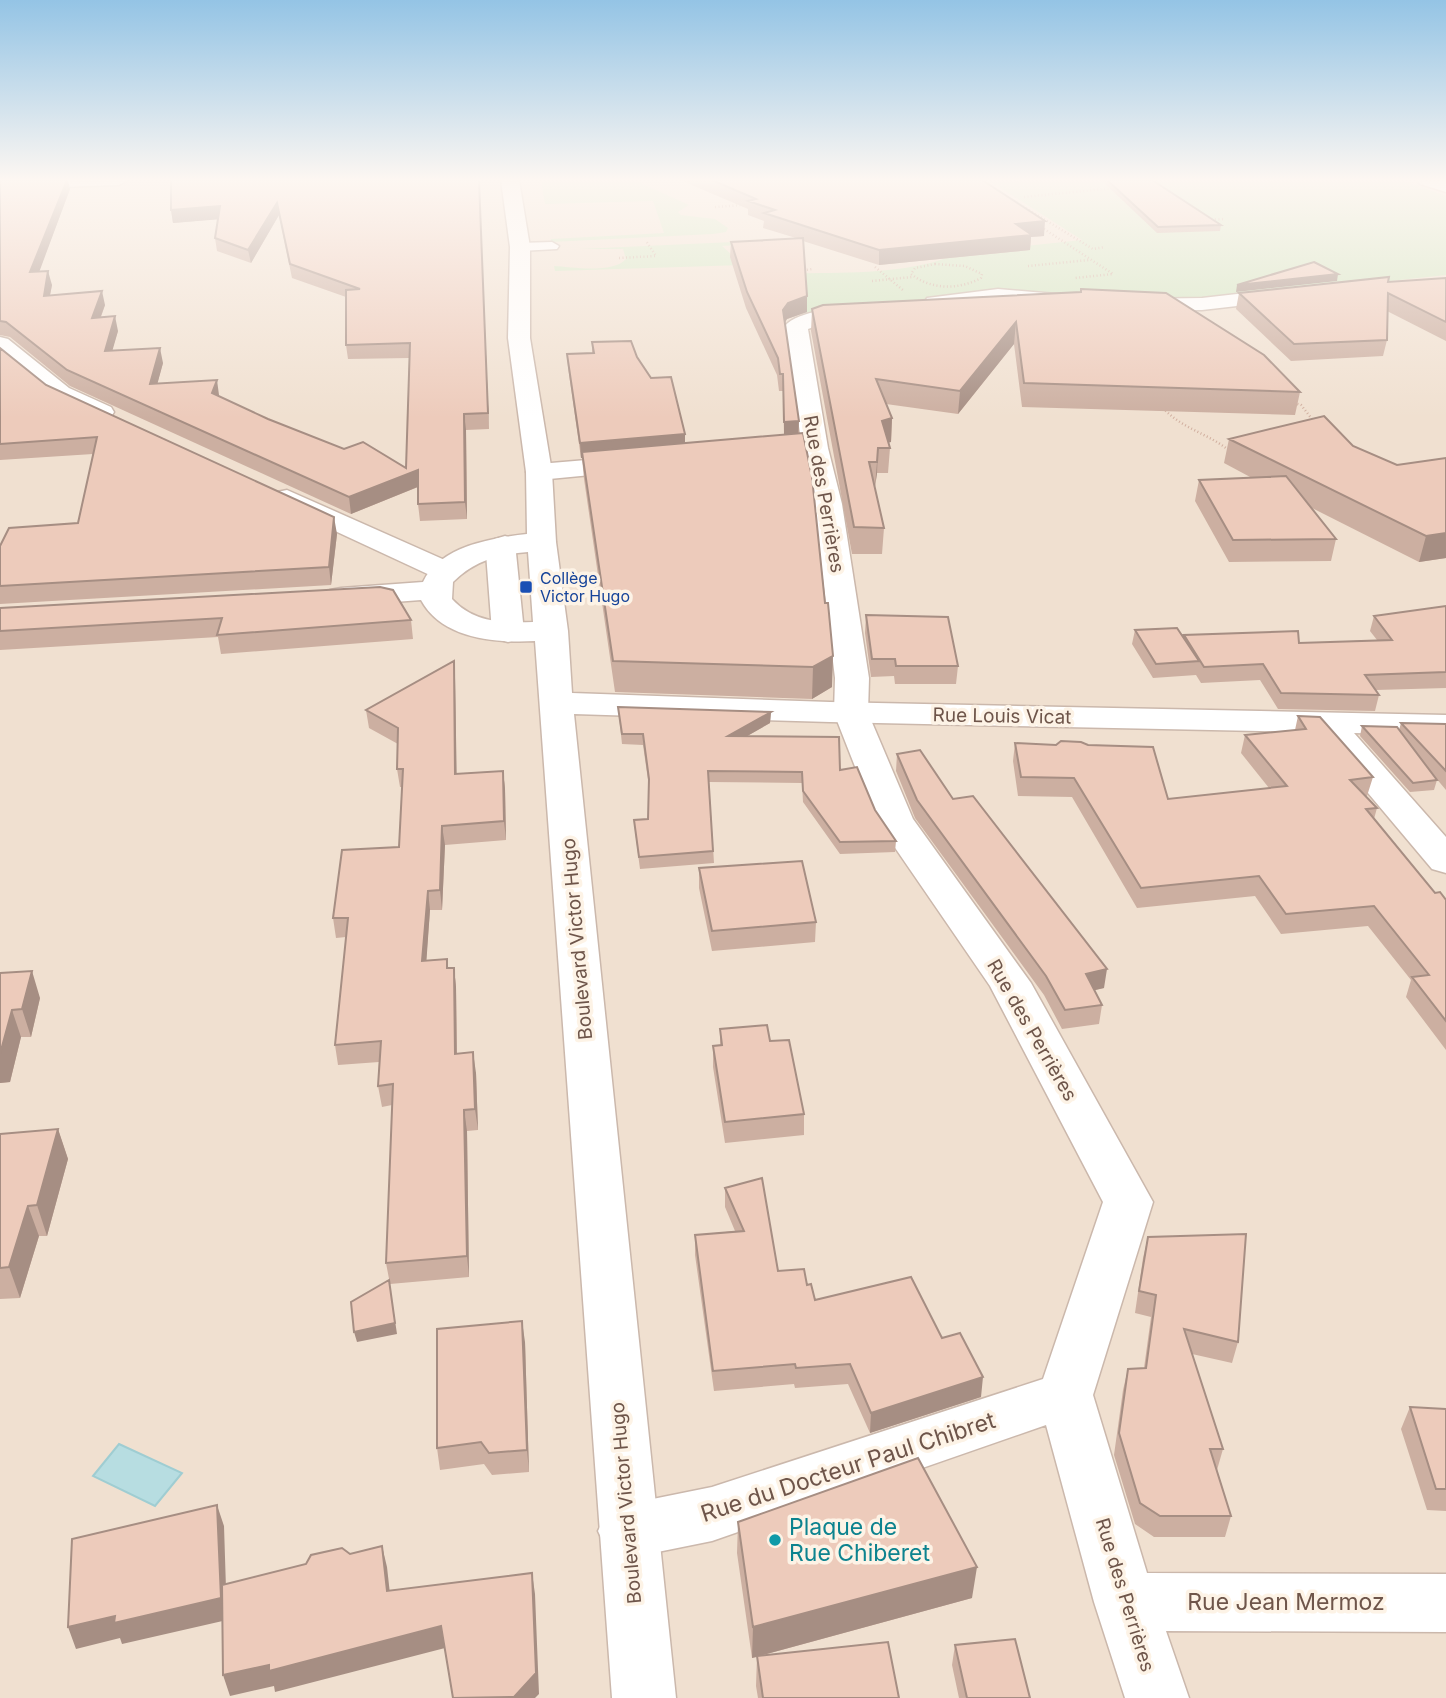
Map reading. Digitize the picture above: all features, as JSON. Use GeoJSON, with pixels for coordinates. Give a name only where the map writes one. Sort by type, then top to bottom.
{"type":"FeatureCollection","features":[{"type":"Feature","properties":{"kind":"street","name":"Boulevard Victor Hugo"},"geometry":{"type":"LineString","coordinates":[[519,259],[519,338],[539,472],[542,542],[552,631],[643,1698]]}},
{"type":"Feature","properties":{"kind":"street"},"geometry":{"type":"LineString","coordinates":[[1118,304],[1202,304],[1312,291]]}},
{"type":"Feature","properties":{"kind":"street"},"geometry":{"type":"LineString","coordinates":[[912,301],[998,295],[1078,301]]}},
{"type":"Feature","properties":{"kind":"street","name":"Rue des Perrières"},"geometry":{"type":"LineString","coordinates":[[887,309],[817,318],[796,326],[802,449],[828,503],[852,678],[851,713],[895,820],[1010,983],[1128,1202],[1065,1395],[1125,1602],[1157,1698]]}},
{"type":"Feature","properties":{"kind":"street"},"geometry":{"type":"LineString","coordinates":[[0,344],[60,393],[122,422]]}},
{"type":"Feature","properties":{"kind":"street"},"geometry":{"type":"LineString","coordinates":[[539,472],[653,462]]}},
{"type":"Feature","properties":{"kind":"street"},"geometry":{"type":"LineString","coordinates":[[259,485],[440,580]]}},
{"type":"Feature","properties":{"kind":"street"},"geometry":{"type":"LineString","coordinates":[[310,599],[440,580],[466,557],[505,545],[542,542]]}},
{"type":"Feature","properties":{"kind":"street"},"geometry":{"type":"LineString","coordinates":[[505,545],[502,553],[508,632]]}},
{"type":"Feature","properties":{"kind":"street"},"geometry":{"type":"LineString","coordinates":[[440,580],[436,601],[452,617],[476,627],[508,632],[552,631]]}},
{"type":"Feature","properties":{"kind":"street","name":"Rue Louis Vicat"},"geometry":{"type":"LineString","coordinates":[[558,703],[851,713],[1446,725]]}},
{"type":"Feature","properties":{"kind":"street"},"geometry":{"type":"LineString","coordinates":[[1327,723],[1446,860]]}},
{"type":"Feature","properties":{"kind":"street","name":"Rue du Docteur Paul Chibret"},"geometry":{"type":"LineString","coordinates":[[628,1531],[712,1514],[1065,1395]]}},
{"type":"Feature","properties":{"kind":"street","name":"Rue Jean Mermoz"},"geometry":{"type":"LineString","coordinates":[[1125,1602],[1446,1603]]}},
{"type":"Feature","properties":{"kind":"path"},"geometry":{"type":"LineString","coordinates":[[932,259],[935,264]]}},
{"type":"Feature","properties":{"kind":"path"},"geometry":{"type":"LineString","coordinates":[[1016,267],[1091,260]]}},
{"type":"Feature","properties":{"kind":"path"},"geometry":{"type":"LineString","coordinates":[[915,263],[921,266]]}},
{"type":"Feature","properties":{"kind":"path"},"geometry":{"type":"LineString","coordinates":[[875,267],[912,301]]}},
{"type":"Feature","properties":{"kind":"path"},"geometry":{"type":"LineString","coordinates":[[979,271],[991,270]]}},
{"type":"Feature","properties":{"kind":"path"},"geometry":{"type":"LineString","coordinates":[[1292,401],[1301,405],[1322,432]]}},
{"type":"Feature","properties":{"kind":"path"},"geometry":{"type":"LineString","coordinates":[[1161,405],[1168,415],[1192,432],[1227,447],[1235,456]]}},
{"type":"Feature","properties":{"kind":"shaded area"},"geometry":{"type":"Polygon","coordinates":[[[0,259],[1446,259],[1446,1698],[0,1698],[0,259]]]}},
{"type":"Feature","properties":{"kind":"green space"},"geometry":{"type":"Polygon","coordinates":[[[626,259],[737,259],[743,265],[555,271],[554,266],[602,268],[620,264],[626,259]]]}},
{"type":"Feature","properties":{"kind":"green space"},"geometry":{"type":"Polygon","coordinates":[[[1446,259],[1446,275],[1195,302],[994,291],[796,314],[774,273],[869,272],[917,266],[939,260],[1446,259]]]}},
{"type":"Feature","properties":{"kind":"water"},"geometry":{"type":"Polygon","coordinates":[[[119,1444],[182,1473],[155,1506],[93,1476],[119,1444]]]}},
{"type":"Feature","properties":{"kind":"building"},"geometry":{"type":"Polygon","coordinates":[[[0,259],[35,259],[30,272],[48,271],[44,296],[102,291],[92,318],[115,316],[105,351],[160,348],[150,384],[217,380],[212,393],[344,449],[363,442],[406,468],[410,343],[346,345],[346,290],[360,289],[290,264],[289,259],[482,259],[488,413],[464,414],[465,502],[418,504],[418,470],[349,497],[67,370],[6,322],[0,321],[0,259]]]}},
{"type":"Feature","properties":{"kind":"building"},"geometry":{"type":"Polygon","coordinates":[[[737,259],[804,259],[807,296],[788,303],[783,310],[799,421],[784,422],[783,374],[780,374],[778,358],[747,292],[737,259]]]}},
{"type":"Feature","properties":{"kind":"building"},"geometry":{"type":"Polygon","coordinates":[[[1314,262],[1338,274],[1237,285],[1314,262]]]}},
{"type":"Feature","properties":{"kind":"building"},"geometry":{"type":"Polygon","coordinates":[[[1389,277],[1388,282],[1446,278],[1446,322],[1388,293],[1387,340],[1294,344],[1239,293],[1389,277]]]}},
{"type":"Feature","properties":{"kind":"building"},"geometry":{"type":"Polygon","coordinates":[[[1081,289],[1166,293],[1264,355],[1300,392],[1024,383],[1016,322],[960,391],[876,379],[892,418],[882,421],[890,448],[878,448],[877,462],[869,462],[884,528],[854,527],[812,309],[823,305],[1081,292],[1081,289]]]}},
{"type":"Feature","properties":{"kind":"building"},"geometry":{"type":"Polygon","coordinates":[[[631,341],[637,357],[651,378],[671,377],[685,434],[580,443],[567,354],[594,353],[592,342],[631,341]]]}},
{"type":"Feature","properties":{"kind":"building"},"geometry":{"type":"Polygon","coordinates":[[[0,348],[46,385],[334,517],[329,567],[0,586],[0,546],[9,528],[78,523],[97,437],[0,444],[0,348]]]}},
{"type":"Feature","properties":{"kind":"building"},"geometry":{"type":"Polygon","coordinates":[[[1324,416],[1353,446],[1397,465],[1446,458],[1446,533],[1426,536],[1229,439],[1324,416]]]}},
{"type":"Feature","properties":{"kind":"building"},"geometry":{"type":"Polygon","coordinates":[[[803,433],[812,477],[833,656],[813,667],[613,661],[582,452],[803,433]]]}},
{"type":"Feature","properties":{"kind":"building"},"geometry":{"type":"Polygon","coordinates":[[[1286,476],[1336,539],[1233,540],[1199,480],[1286,476]]]}},
{"type":"Feature","properties":{"kind":"building"},"geometry":{"type":"Polygon","coordinates":[[[380,587],[393,590],[411,620],[217,635],[222,618],[0,631],[0,608],[380,587]]]}},
{"type":"Feature","properties":{"kind":"building"},"geometry":{"type":"Polygon","coordinates":[[[1446,606],[1446,672],[1365,675],[1379,695],[1281,693],[1263,664],[1204,667],[1184,635],[1298,631],[1299,643],[1392,640],[1374,616],[1446,606]]]}},
{"type":"Feature","properties":{"kind":"building"},"geometry":{"type":"Polygon","coordinates":[[[866,615],[948,617],[958,666],[896,666],[895,659],[872,659],[866,615]]]}},
{"type":"Feature","properties":{"kind":"building"},"geometry":{"type":"Polygon","coordinates":[[[1177,628],[1199,661],[1156,664],[1135,630],[1177,628]]]}},
{"type":"Feature","properties":{"kind":"building"},"geometry":{"type":"Polygon","coordinates":[[[454,661],[455,774],[503,771],[504,821],[442,826],[440,890],[428,891],[422,961],[447,959],[447,968],[454,968],[455,1054],[473,1052],[475,1109],[464,1110],[467,1256],[386,1263],[393,1084],[378,1086],[381,1041],[335,1045],[348,918],[333,918],[342,850],[399,847],[403,769],[397,769],[398,728],[366,710],[454,661]]]}},
{"type":"Feature","properties":{"kind":"building"},"geometry":{"type":"Polygon","coordinates":[[[618,707],[771,712],[728,736],[839,737],[840,770],[857,767],[875,810],[896,841],[840,842],[803,791],[802,772],[708,771],[713,851],[639,857],[634,820],[648,819],[649,779],[643,734],[622,734],[618,707]]]}},
{"type":"Feature","properties":{"kind":"building"},"geometry":{"type":"Polygon","coordinates":[[[1298,716],[1320,717],[1373,777],[1350,780],[1377,808],[1366,809],[1435,893],[1440,892],[1446,900],[1446,1021],[1412,977],[1429,975],[1374,906],[1286,914],[1259,876],[1141,888],[1074,778],[1021,777],[1015,743],[1056,745],[1061,741],[1088,745],[1153,747],[1168,799],[1287,786],[1245,735],[1306,729],[1298,716]]]}},
{"type":"Feature","properties":{"kind":"building"},"geometry":{"type":"Polygon","coordinates":[[[1401,723],[1446,724],[1446,771],[1401,723]]]}},
{"type":"Feature","properties":{"kind":"building"},"geometry":{"type":"Polygon","coordinates":[[[1362,726],[1397,727],[1437,780],[1413,783],[1362,726]]]}},
{"type":"Feature","properties":{"kind":"building"},"geometry":{"type":"Polygon","coordinates":[[[920,750],[953,799],[973,796],[1107,969],[1086,974],[1102,1005],[1065,1010],[1046,976],[917,800],[897,754],[920,750]]]}},
{"type":"Feature","properties":{"kind":"building"},"geometry":{"type":"Polygon","coordinates":[[[802,861],[816,922],[712,931],[699,868],[802,861]]]}},
{"type":"Feature","properties":{"kind":"building"},"geometry":{"type":"Polygon","coordinates":[[[32,971],[22,1009],[12,1010],[0,1054],[0,973],[32,971]]]}},
{"type":"Feature","properties":{"kind":"building"},"geometry":{"type":"Polygon","coordinates":[[[767,1025],[770,1041],[789,1040],[804,1114],[725,1122],[713,1046],[722,1045],[720,1029],[767,1025]]]}},
{"type":"Feature","properties":{"kind":"building"},"geometry":{"type":"Polygon","coordinates":[[[58,1129],[37,1205],[28,1206],[9,1267],[0,1268],[0,1134],[58,1129]]]}},
{"type":"Feature","properties":{"kind":"building"},"geometry":{"type":"Polygon","coordinates":[[[762,1178],[778,1271],[804,1269],[807,1285],[811,1284],[815,1300],[911,1277],[942,1338],[960,1333],[983,1377],[871,1413],[850,1364],[796,1368],[795,1364],[713,1371],[695,1235],[744,1231],[725,1188],[762,1178]]]}},
{"type":"Feature","properties":{"kind":"building"},"geometry":{"type":"Polygon","coordinates":[[[1246,1234],[1238,1342],[1184,1329],[1223,1449],[1210,1449],[1231,1516],[1160,1516],[1140,1503],[1119,1433],[1128,1369],[1146,1368],[1156,1295],[1139,1291],[1148,1237],[1246,1234]]]}},
{"type":"Feature","properties":{"kind":"building"},"geometry":{"type":"Polygon","coordinates":[[[389,1280],[395,1323],[354,1332],[351,1302],[389,1280]]]}},
{"type":"Feature","properties":{"kind":"building"},"geometry":{"type":"Polygon","coordinates":[[[522,1321],[527,1450],[489,1453],[481,1442],[437,1448],[437,1329],[522,1321]]]}},
{"type":"Feature","properties":{"kind":"building"},"geometry":{"type":"Polygon","coordinates":[[[1410,1407],[1446,1409],[1446,1489],[1436,1489],[1410,1407]]]}},
{"type":"Feature","properties":{"kind":"building"},"geometry":{"type":"Polygon","coordinates":[[[918,1458],[977,1567],[753,1627],[738,1522],[918,1458]]]}},
{"type":"Feature","properties":{"kind":"building"},"geometry":{"type":"Polygon","coordinates":[[[217,1505],[221,1598],[114,1623],[115,1616],[68,1627],[72,1539],[217,1505]]]}},
{"type":"Feature","properties":{"kind":"building"},"geometry":{"type":"Polygon","coordinates":[[[382,1546],[387,1591],[532,1573],[536,1673],[514,1697],[453,1698],[441,1626],[269,1671],[269,1665],[223,1675],[222,1585],[306,1564],[311,1555],[342,1548],[350,1554],[382,1546]]]}},
{"type":"Feature","properties":{"kind":"building"},"geometry":{"type":"Polygon","coordinates":[[[1015,1639],[1030,1698],[967,1698],[955,1645],[1015,1639]]]}},
{"type":"Feature","properties":{"kind":"building"},"geometry":{"type":"Polygon","coordinates":[[[888,1642],[899,1698],[763,1698],[757,1656],[888,1642]]]}},
{"type":"Feature","properties":{"kind":"place","name":"Collège Victor Hugo"},"geometry":{"type":"Point","coordinates":[526,587]}},
{"type":"Feature","properties":{"kind":"place","name":"Plaque de Rue Chiberet"},"geometry":{"type":"Point","coordinates":[775,1540]}}]}
